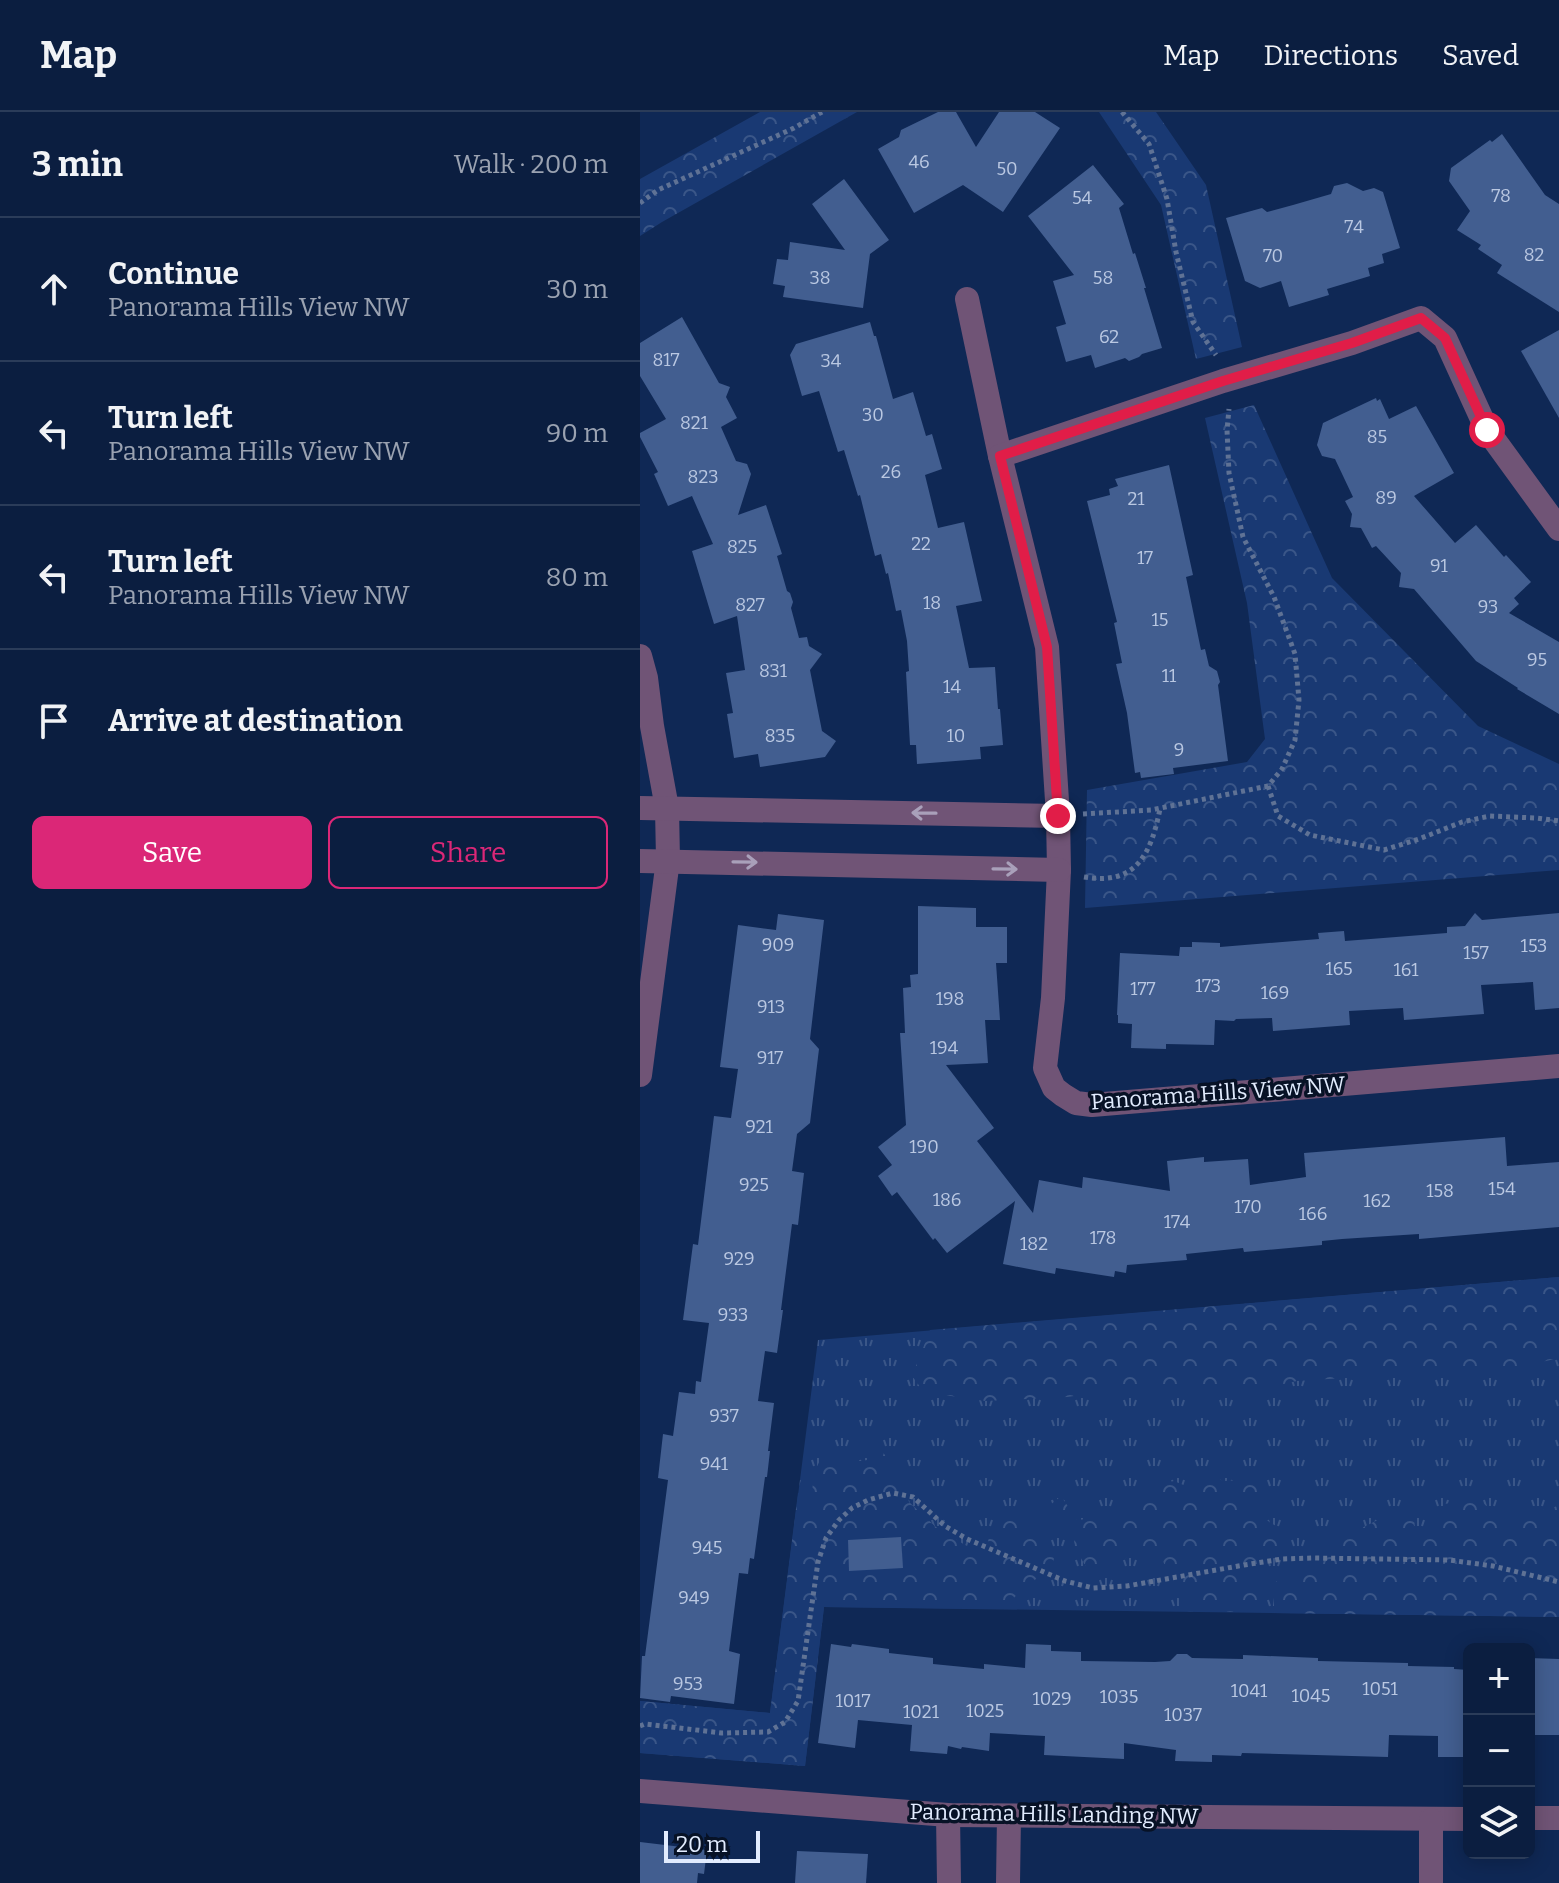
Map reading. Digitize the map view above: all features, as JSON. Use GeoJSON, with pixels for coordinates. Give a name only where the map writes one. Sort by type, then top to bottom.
{"type":"FeatureCollection","features":[{"type":"Feature","properties":{"kind":"street","name":"Panorama Hills View NW"},"geometry":{"type":"LineString","coordinates":[[967,299],[1000,456],[1047,647],[1059,870],[1053,998],[1045,1068],[1054,1088],[1076,1103],[1092,1105],[1559,1066]]}},
{"type":"Feature","properties":{"kind":"street"},"geometry":{"type":"LineString","coordinates":[[1000,456],[1421,318],[1445,338],[1487,430],[1559,529]]}},
{"type":"Feature","properties":{"kind":"street"},"geometry":{"type":"LineString","coordinates":[[640,656],[667,808],[668,860],[640,1075]]}},
{"type":"Feature","properties":{"kind":"street"},"geometry":{"type":"LineString","coordinates":[[640,808],[1058,816]]}},
{"type":"Feature","properties":{"kind":"street"},"geometry":{"type":"LineString","coordinates":[[640,861],[1059,870]]}},
{"type":"Feature","properties":{"kind":"street","name":"Panorama Hills Landing NW"},"geometry":{"type":"LineString","coordinates":[[640,1791],[948,1815],[1463,1819]]}},
{"type":"Feature","properties":{"kind":"street"},"geometry":{"type":"LineString","coordinates":[[948,1815],[949,1883]]}},
{"type":"Feature","properties":{"kind":"street"},"geometry":{"type":"LineString","coordinates":[[1008,1883],[1009,1816]]}},
{"type":"Feature","properties":{"kind":"street"},"geometry":{"type":"LineString","coordinates":[[1535,1818],[1559,1818]]}},
{"type":"Feature","properties":{"kind":"street"},"geometry":{"type":"LineString","coordinates":[[1431,1820],[1431,1883]]}},
{"type":"Feature","properties":{"kind":"path"},"geometry":{"type":"LineString","coordinates":[[640,203],[658,190],[794,128],[822,112]]}},
{"type":"Feature","properties":{"kind":"path"},"geometry":{"type":"LineString","coordinates":[[1122,112],[1149,144],[1167,199],[1193,322],[1216,355]]}},
{"type":"Feature","properties":{"kind":"path"},"geometry":{"type":"LineString","coordinates":[[1058,816],[1160,809],[1268,786],[1282,769],[1295,740],[1299,700],[1295,654],[1274,597],[1243,537],[1229,473],[1229,405]]}},
{"type":"Feature","properties":{"kind":"path"},"geometry":{"type":"LineString","coordinates":[[1268,786],[1278,816],[1310,835],[1384,850],[1462,822],[1490,816],[1559,821]]}},
{"type":"Feature","properties":{"kind":"path"},"geometry":{"type":"LineString","coordinates":[[1059,870],[1088,878],[1113,878],[1132,871],[1154,839],[1160,809]]}},
{"type":"Feature","properties":{"kind":"path"},"geometry":{"type":"LineString","coordinates":[[640,1726],[645,1724],[722,1733],[768,1732],[785,1722],[798,1701],[810,1608],[818,1562],[826,1538],[852,1508],[893,1493],[913,1497],[945,1526],[967,1539],[1065,1581],[1093,1588],[1127,1586],[1257,1563],[1312,1558],[1449,1560],[1493,1566],[1559,1582]]}},
{"type":"Feature","properties":{"kind":"green space"},"geometry":{"type":"Polygon","coordinates":[[[760,112],[857,112],[640,236],[640,179],[760,112]]]}},
{"type":"Feature","properties":{"kind":"green space"},"geometry":{"type":"Polygon","coordinates":[[[1099,112],[1156,112],[1206,185],[1242,347],[1196,359],[1161,205],[1099,112]]]}},
{"type":"Feature","properties":{"kind":"green space"},"geometry":{"type":"Polygon","coordinates":[[[1254,405],[1332,578],[1478,726],[1559,764],[1559,870],[1085,908],[1087,790],[1247,762],[1265,739],[1247,603],[1205,418],[1254,405]]]}},
{"type":"Feature","properties":{"kind":"green space"},"geometry":{"type":"Polygon","coordinates":[[[1559,1277],[1559,1617],[824,1607],[805,1766],[640,1753],[640,1701],[770,1713],[818,1340],[1559,1277]]]}},
{"type":"Feature","properties":{"kind":"green space"},"geometry":{"type":"Polygon","coordinates":[[[1559,1277],[1559,1358],[1493,1373],[1297,1381],[1235,1395],[1177,1395],[1137,1387],[1067,1397],[985,1401],[924,1392],[912,1376],[930,1330],[1559,1277]]]}},
{"type":"Feature","properties":{"kind":"green space"},"geometry":{"type":"Polygon","coordinates":[[[883,1453],[901,1470],[909,1502],[936,1527],[985,1554],[990,1533],[1009,1519],[1030,1512],[1043,1520],[1037,1534],[1054,1556],[1053,1568],[1020,1591],[1008,1609],[824,1607],[805,1766],[640,1753],[640,1701],[770,1713],[798,1493],[812,1492],[814,1473],[821,1458],[836,1454],[860,1461],[883,1453]]]}},
{"type":"Feature","properties":{"kind":"green space"},"geometry":{"type":"Polygon","coordinates":[[[1207,1476],[1224,1481],[1244,1480],[1259,1487],[1265,1518],[1284,1529],[1289,1541],[1260,1573],[1257,1612],[1181,1611],[1177,1587],[1161,1558],[1130,1555],[1102,1575],[1089,1572],[1075,1548],[1073,1532],[1049,1518],[1049,1506],[1061,1496],[1077,1520],[1111,1517],[1137,1509],[1150,1486],[1174,1481],[1193,1489],[1207,1476]]]}},
{"type":"Feature","properties":{"kind":"green space"},"geometry":{"type":"Polygon","coordinates":[[[1465,1500],[1482,1502],[1497,1516],[1512,1515],[1534,1506],[1546,1511],[1559,1505],[1559,1617],[1275,1613],[1272,1590],[1279,1577],[1296,1569],[1327,1545],[1405,1509],[1416,1517],[1408,1550],[1419,1549],[1445,1504],[1465,1500]]]}},
{"type":"Feature","properties":{"kind":"building"},"geometry":{"type":"Polygon","coordinates":[[[938,112],[956,112],[976,147],[999,112],[1035,112],[1060,128],[1003,212],[963,185],[914,213],[878,149],[899,137],[901,130],[938,112]]]}},
{"type":"Feature","properties":{"kind":"building"},"geometry":{"type":"Polygon","coordinates":[[[1502,134],[1545,195],[1559,204],[1559,312],[1497,273],[1502,265],[1478,249],[1481,245],[1457,230],[1470,211],[1449,181],[1451,168],[1502,134]]]}},
{"type":"Feature","properties":{"kind":"building"},"geometry":{"type":"Polygon","coordinates":[[[1093,165],[1124,204],[1119,208],[1162,348],[1129,361],[1125,358],[1095,368],[1091,355],[1066,362],[1056,327],[1066,324],[1053,281],[1074,275],[1028,216],[1093,165]]]}},
{"type":"Feature","properties":{"kind":"building"},"geometry":{"type":"Polygon","coordinates":[[[844,179],[889,240],[870,254],[863,308],[783,297],[785,286],[773,284],[777,259],[788,260],[790,242],[845,250],[812,204],[844,179]]]}},
{"type":"Feature","properties":{"kind":"building"},"geometry":{"type":"Polygon","coordinates":[[[1347,183],[1363,191],[1374,188],[1383,192],[1400,248],[1382,254],[1384,263],[1368,268],[1370,276],[1327,289],[1329,295],[1289,307],[1281,281],[1260,288],[1245,281],[1226,218],[1262,208],[1267,212],[1293,205],[1331,194],[1334,186],[1347,183]]]}},
{"type":"Feature","properties":{"kind":"building"},"geometry":{"type":"Polygon","coordinates":[[[682,317],[719,383],[730,387],[726,397],[737,418],[721,427],[736,461],[747,464],[751,474],[738,515],[766,505],[782,554],[777,556],[793,602],[791,608],[799,638],[807,637],[809,646],[822,654],[810,670],[822,731],[836,741],[825,757],[760,767],[758,754],[734,758],[727,714],[733,713],[726,673],[745,670],[737,616],[714,624],[692,551],[713,544],[692,496],[668,506],[654,474],[658,472],[640,437],[640,433],[666,419],[640,376],[640,343],[682,317]]]}},
{"type":"Feature","properties":{"kind":"building"},"geometry":{"type":"Polygon","coordinates":[[[870,322],[893,399],[913,392],[926,436],[932,434],[942,469],[925,475],[938,528],[964,522],[982,601],[956,606],[969,668],[995,667],[1003,745],[980,747],[981,759],[917,764],[916,745],[910,745],[907,641],[901,610],[896,611],[881,554],[875,556],[860,495],[844,450],[838,452],[819,391],[802,396],[790,355],[796,344],[870,322]]]}},
{"type":"Feature","properties":{"kind":"building"},"geometry":{"type":"Polygon","coordinates":[[[1559,330],[1559,418],[1521,351],[1559,330]]]}},
{"type":"Feature","properties":{"kind":"building"},"geometry":{"type":"Polygon","coordinates":[[[1376,398],[1377,401],[1380,399],[1389,419],[1416,406],[1454,473],[1414,496],[1455,543],[1476,525],[1531,582],[1514,598],[1519,604],[1509,613],[1559,642],[1559,714],[1476,661],[1414,589],[1399,587],[1401,573],[1376,546],[1372,548],[1361,528],[1350,527],[1352,514],[1345,501],[1353,497],[1335,459],[1322,456],[1317,445],[1323,423],[1376,398]]]}},
{"type":"Feature","properties":{"kind":"building"},"geometry":{"type":"Polygon","coordinates":[[[1169,465],[1193,575],[1186,577],[1201,650],[1205,649],[1209,666],[1217,671],[1220,682],[1228,761],[1173,768],[1174,774],[1141,778],[1140,772],[1135,773],[1127,713],[1116,664],[1122,663],[1114,623],[1117,622],[1087,501],[1110,495],[1109,489],[1118,486],[1115,479],[1169,465]]]}},
{"type":"Feature","properties":{"kind":"building"},"geometry":{"type":"Polygon","coordinates":[[[918,906],[976,908],[976,927],[1007,927],[1007,963],[996,963],[1000,1020],[985,1020],[988,1063],[946,1065],[994,1128],[977,1141],[1033,1213],[1039,1180],[1082,1188],[1083,1177],[1170,1191],[1167,1161],[1204,1157],[1204,1162],[1248,1159],[1250,1185],[1306,1177],[1304,1153],[1505,1137],[1507,1166],[1559,1162],[1559,1227],[1419,1239],[1419,1234],[1342,1239],[1322,1241],[1322,1245],[1186,1254],[1187,1260],[1127,1265],[1126,1273],[1115,1271],[1114,1277],[1056,1268],[1055,1274],[1003,1264],[1015,1201],[947,1253],[935,1238],[933,1240],[897,1192],[892,1196],[878,1176],[892,1165],[878,1147],[906,1125],[900,1033],[905,1033],[903,988],[911,987],[910,975],[918,974],[918,906]]]}},
{"type":"Feature","properties":{"kind":"building"},"geometry":{"type":"Polygon","coordinates":[[[1475,913],[1482,920],[1559,913],[1559,1008],[1535,1010],[1533,982],[1481,985],[1484,1014],[1404,1020],[1403,1008],[1349,1011],[1350,1025],[1273,1031],[1272,1018],[1215,1020],[1214,1045],[1166,1044],[1166,1049],[1131,1048],[1132,1024],[1118,1023],[1120,953],[1179,956],[1180,947],[1192,947],[1192,942],[1220,943],[1220,947],[1319,939],[1318,933],[1344,931],[1345,941],[1447,933],[1447,927],[1465,926],[1475,913]]]}},
{"type":"Feature","properties":{"kind":"building"},"geometry":{"type":"Polygon","coordinates":[[[778,914],[824,920],[810,1039],[819,1049],[810,1123],[797,1134],[792,1171],[804,1173],[798,1225],[792,1224],[777,1353],[765,1351],[758,1401],[774,1403],[767,1477],[754,1559],[750,1558],[748,1574],[739,1573],[729,1651],[740,1654],[734,1704],[671,1696],[670,1702],[640,1698],[642,1656],[645,1656],[668,1480],[658,1478],[663,1434],[673,1436],[679,1392],[695,1394],[696,1381],[701,1382],[709,1323],[683,1320],[693,1244],[698,1245],[714,1116],[731,1118],[738,1069],[720,1067],[738,925],[776,930],[778,914]]]}},
{"type":"Feature","properties":{"kind":"building"},"geometry":{"type":"Polygon","coordinates":[[[901,1537],[903,1568],[849,1571],[848,1540],[901,1537]]]}},
{"type":"Feature","properties":{"kind":"building"},"geometry":{"type":"Polygon","coordinates":[[[831,1644],[889,1649],[889,1653],[933,1658],[933,1664],[984,1669],[984,1664],[1025,1668],[1026,1644],[1051,1645],[1051,1651],[1081,1652],[1081,1661],[1170,1661],[1177,1654],[1187,1654],[1192,1658],[1243,1659],[1243,1655],[1408,1663],[1408,1666],[1463,1670],[1463,1757],[1438,1757],[1438,1736],[1389,1735],[1388,1757],[1242,1753],[1241,1756],[1212,1755],[1212,1762],[1175,1761],[1176,1750],[1124,1743],[1124,1759],[1044,1755],[1045,1736],[990,1733],[989,1751],[948,1746],[947,1754],[910,1751],[912,1725],[858,1720],[855,1748],[818,1743],[831,1644]]]}},
{"type":"Feature","properties":{"kind":"building"},"geometry":{"type":"Polygon","coordinates":[[[1535,1658],[1559,1659],[1559,1735],[1535,1735],[1535,1658]]]}},
{"type":"Feature","properties":{"kind":"building"},"geometry":{"type":"Polygon","coordinates":[[[640,1842],[707,1850],[704,1874],[698,1873],[697,1883],[640,1883],[640,1842]]]}},
{"type":"Feature","properties":{"kind":"building"},"geometry":{"type":"Polygon","coordinates":[[[797,1851],[868,1854],[866,1883],[795,1883],[797,1851]]]}},
{"type":"Feature","properties":{"kind":"route"},"geometry":{"type":"LineString","coordinates":[[1058,816],[1047,647],[1000,456],[1421,318],[1445,338],[1487,430]]}}]}
